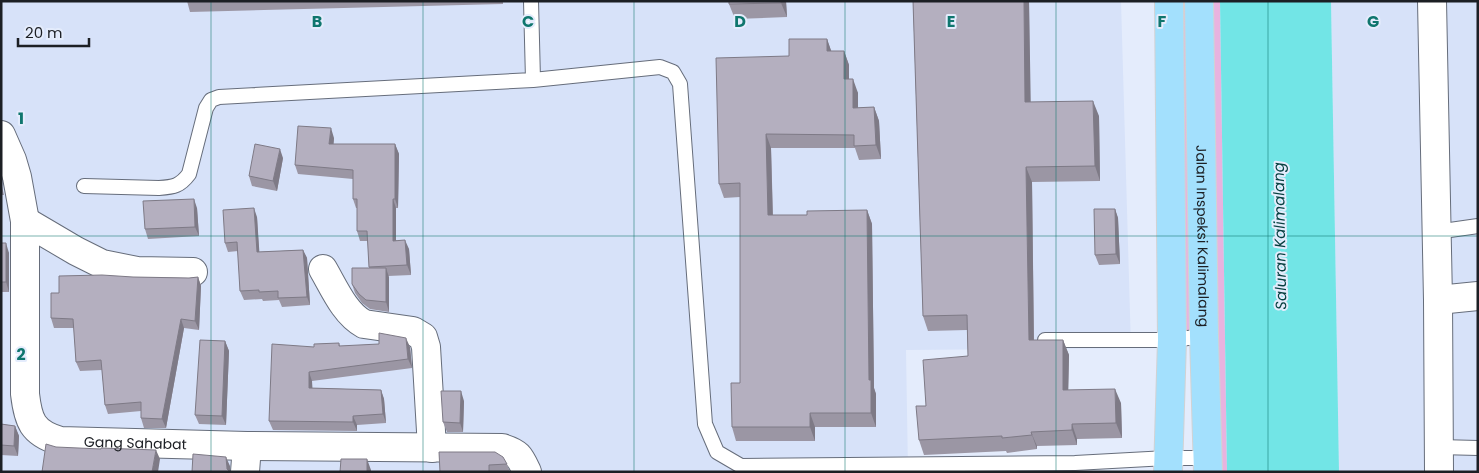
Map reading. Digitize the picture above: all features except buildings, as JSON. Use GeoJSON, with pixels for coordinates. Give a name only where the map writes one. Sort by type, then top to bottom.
{"type":"FeatureCollection","features":[{"type":"Feature","properties":{"kind":"main road"},"geometry":{"type":"LineString","coordinates":[[1168,465],[1172,340],[1169,1]]}},
{"type":"Feature","properties":{"kind":"main road","name":"Jalan Inspeksi Kalimalang"},"geometry":{"type":"LineString","coordinates":[[1199,1],[1208,465]]}},
{"type":"Feature","properties":{"kind":"street"},"geometry":{"type":"LineString","coordinates":[[1432,1],[1439,459]]}},
{"type":"Feature","properties":{"kind":"street","name":"Gang Sahabat"},"geometry":{"type":"LineString","coordinates":[[1,135],[17,177],[25,220],[26,406],[30,420],[38,431],[46,437],[60,441],[246,459],[432,448],[502,448],[515,452],[522,460],[527,472]]}},
{"type":"Feature","properties":{"kind":"street"},"geometry":{"type":"LineString","coordinates":[[25,220],[76,251],[102,264],[136,270],[193,272]]}},
{"type":"Feature","properties":{"kind":"street"},"geometry":{"type":"LineString","coordinates":[[323,269],[344,305],[357,320],[372,326],[413,331],[423,337],[426,347],[432,448]]}},
{"type":"Feature","properties":{"kind":"street"},"geometry":{"type":"LineString","coordinates":[[1438,300],[1478,296]]}},
{"type":"Feature","properties":{"kind":"lane"},"geometry":{"type":"LineString","coordinates":[[531,1],[533,80]]}},
{"type":"Feature","properties":{"kind":"lane"},"geometry":{"type":"LineString","coordinates":[[84,186],[170,188],[183,183],[189,174],[206,108],[211,100],[219,97],[533,80],[660,67],[673,72],[680,84],[705,424],[717,452],[740,469],[1075,464],[1208,465]]}},
{"type":"Feature","properties":{"kind":"lane"},"geometry":{"type":"LineString","coordinates":[[1436,232],[1478,226]]}},
{"type":"Feature","properties":{"kind":"lane"},"geometry":{"type":"LineString","coordinates":[[1045,340],[1172,340],[1204,336]]}},
{"type":"Feature","properties":{"kind":"lane"},"geometry":{"type":"LineString","coordinates":[[1439,459],[1478,448]]}},
{"type":"Feature","properties":{"kind":"shaded area"},"geometry":{"type":"Polygon","coordinates":[[[1,1],[1121,1],[1131,348],[906,350],[908,472],[1,472],[1,1]]]}},
{"type":"Feature","properties":{"kind":"shaded area"},"geometry":{"type":"Polygon","coordinates":[[[1169,1],[1220,1],[1227,472],[1208,472],[1204,336],[1172,340],[1169,1]]]}},
{"type":"Feature","properties":{"kind":"shaded area"},"geometry":{"type":"Polygon","coordinates":[[[1331,1],[1478,1],[1478,472],[1339,472],[1331,1]]]}},
{"type":"Feature","properties":{"kind":"water","name":"Saluran Kalimalang"},"geometry":{"type":"Polygon","coordinates":[[[1220,1],[1331,1],[1339,472],[1227,472],[1220,1]]]}}]}
